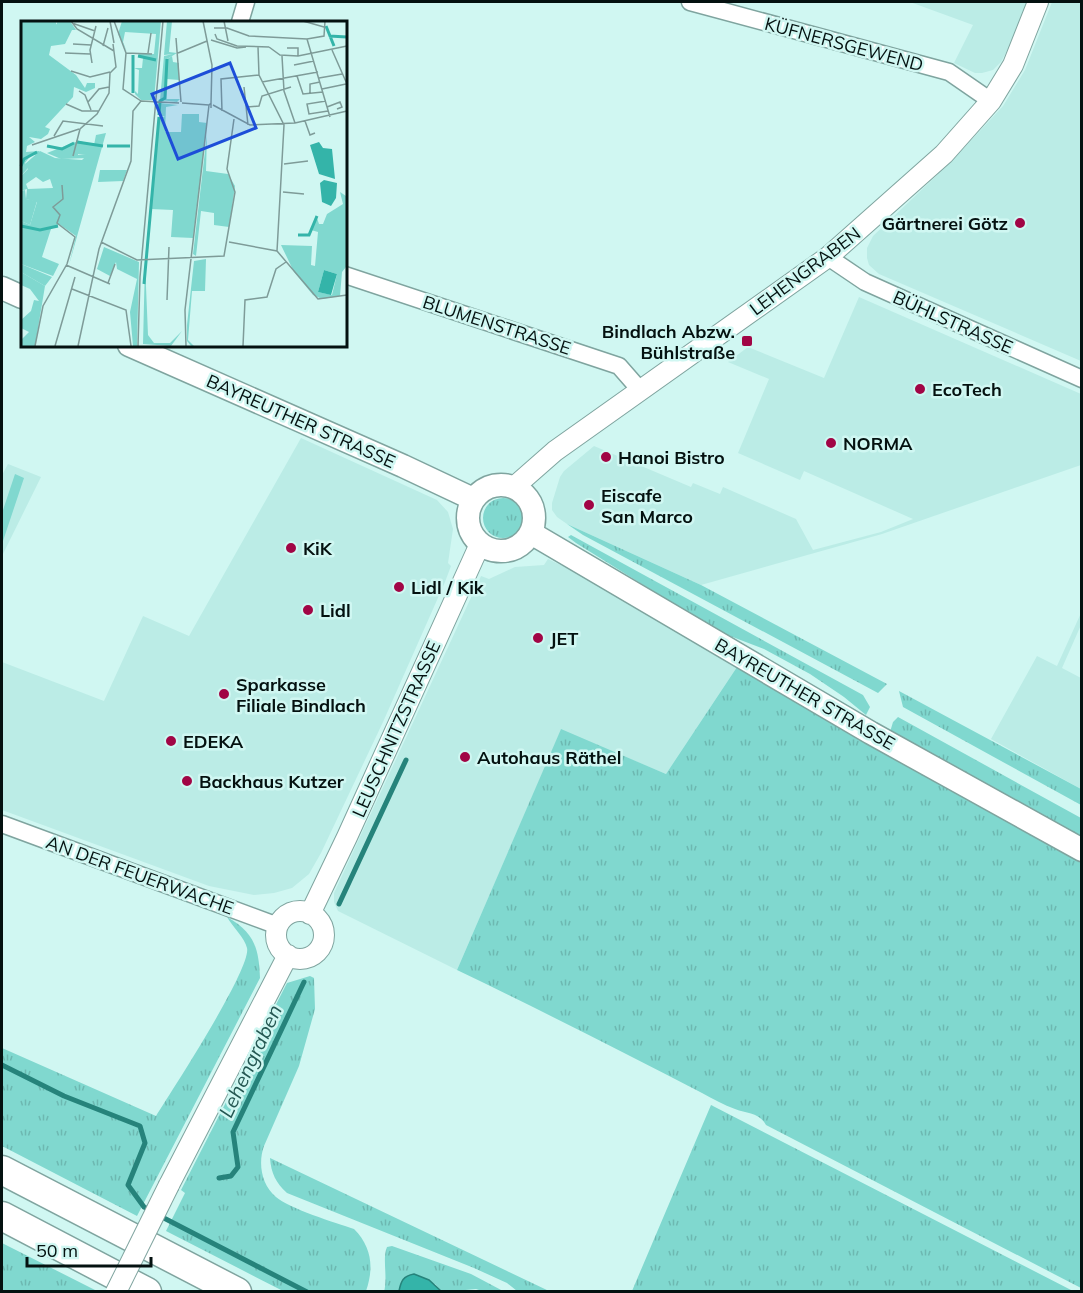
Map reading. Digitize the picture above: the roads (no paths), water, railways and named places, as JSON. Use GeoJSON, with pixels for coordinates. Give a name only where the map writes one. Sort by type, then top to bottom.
{"type":"FeatureCollection","features":[{"type":"Feature","properties":{"kind":"highway"},"geometry":{"type":"LineString","coordinates":[[2,1170],[237,1292]]}},
{"type":"Feature","properties":{"kind":"highway"},"geometry":{"type":"LineString","coordinates":[[2,1216],[147,1292]]}},
{"type":"Feature","properties":{"kind":"main road"},"geometry":{"type":"LineString","coordinates":[[2,288],[21,297]]}},
{"type":"Feature","properties":{"kind":"main road","name":"BAYREUTHER STRASSE"},"geometry":{"type":"LineString","coordinates":[[131,346],[473,499]]}},
{"type":"Feature","properties":{"kind":"main road"},"geometry":{"type":"LineString","coordinates":[[506,484],[514,487],[524,493],[530,501],[534,512],[531,533],[526,540],[512,549],[495,551],[480,544],[473,537],[467,518],[473,499],[487,487],[506,484]]}},
{"type":"Feature","properties":{"kind":"main road","name":"BAYREUTHER STRASSE"},"geometry":{"type":"LineString","coordinates":[[531,533],[879,738],[1082,850]]}},
{"type":"Feature","properties":{"kind":"street"},"geometry":{"type":"LineString","coordinates":[[240,21],[246,2]]}},
{"type":"Feature","properties":{"kind":"street","name":"KÜFNERSGEWEND"},"geometry":{"type":"LineString","coordinates":[[690,2],[733,7],[949,72],[990,101]]}},
{"type":"Feature","properties":{"kind":"street","name":"LEHENGRABEN"},"geometry":{"type":"LineString","coordinates":[[514,487],[555,451],[828,257],[944,154],[990,101],[1013,65],[1038,2]]}},
{"type":"Feature","properties":{"kind":"street","name":"BÜHLSTRASSE"},"geometry":{"type":"LineString","coordinates":[[828,257],[865,282],[1082,379]]}},
{"type":"Feature","properties":{"kind":"street","name":"BLUMENSTRASSE"},"geometry":{"type":"LineString","coordinates":[[346,275],[619,366],[640,390]]}},
{"type":"Feature","properties":{"kind":"street","name":"LEUSCHNITZSTRASSE"},"geometry":{"type":"LineString","coordinates":[[310,914],[480,544]]}},
{"type":"Feature","properties":{"kind":"street","name":"AN DER FEUERWACHE"},"geometry":{"type":"LineString","coordinates":[[2,824],[278,926]]}},
{"type":"Feature","properties":{"kind":"street"},"geometry":{"type":"LineString","coordinates":[[292,912],[310,914],[320,922],[323,941],[314,954],[306,958],[292,957],[279,947],[276,938],[278,926],[285,916],[292,912]]}},
{"type":"Feature","properties":{"kind":"street"},"geometry":{"type":"LineString","coordinates":[[116,1292],[288,955]]}},
{"type":"Feature","properties":{"kind":"waterway","name":"Lehengraben"},"geometry":{"type":"LineString","coordinates":[[339,904],[406,760]]}},
{"type":"Feature","properties":{"kind":"waterway","name":"Lehengraben"},"geometry":{"type":"LineString","coordinates":[[219,1178],[231,1176],[238,1167],[233,1132],[304,982]]}},
{"type":"Feature","properties":{"kind":"waterway","name":"Lehengraben"},"geometry":{"type":"LineString","coordinates":[[2,1065],[64,1096],[140,1126],[145,1143],[128,1185],[144,1207],[152,1211]]}},
{"type":"Feature","properties":{"kind":"waterway"},"geometry":{"type":"LineString","coordinates":[[160,1216],[307,1292]]}},
{"type":"Feature","properties":{"kind":"place","name":"Gärtnerei Götz"},"geometry":{"type":"Point","coordinates":[1020,223]}},
{"type":"Feature","properties":{"kind":"place","name":"Bindlach Abzw. Bühlstraße"},"geometry":{"type":"Point","coordinates":[747,341]}},
{"type":"Feature","properties":{"kind":"place","name":"EcoTech"},"geometry":{"type":"Point","coordinates":[920,389]}},
{"type":"Feature","properties":{"kind":"place","name":"NORMA"},"geometry":{"type":"Point","coordinates":[831,443]}},
{"type":"Feature","properties":{"kind":"place","name":"Hanoi Bistro"},"geometry":{"type":"Point","coordinates":[606,457]}},
{"type":"Feature","properties":{"kind":"place","name":"Eiscafe San Marco"},"geometry":{"type":"Point","coordinates":[589,505]}},
{"type":"Feature","properties":{"kind":"place","name":"KiK"},"geometry":{"type":"Point","coordinates":[291,548]}},
{"type":"Feature","properties":{"kind":"place","name":"Lidl / Kik"},"geometry":{"type":"Point","coordinates":[399,587]}},
{"type":"Feature","properties":{"kind":"place","name":"Lidl"},"geometry":{"type":"Point","coordinates":[308,610]}},
{"type":"Feature","properties":{"kind":"place","name":"JET"},"geometry":{"type":"Point","coordinates":[538,638]}},
{"type":"Feature","properties":{"kind":"place","name":"Sparkasse Filiale Bindlach"},"geometry":{"type":"Point","coordinates":[224,694]}},
{"type":"Feature","properties":{"kind":"place","name":"EDEKA"},"geometry":{"type":"Point","coordinates":[171,741]}},
{"type":"Feature","properties":{"kind":"place","name":"Autohaus Räthel"},"geometry":{"type":"Point","coordinates":[465,757]}},
{"type":"Feature","properties":{"kind":"place","name":"Backhaus Kutzer"},"geometry":{"type":"Point","coordinates":[187,781]}}]}
